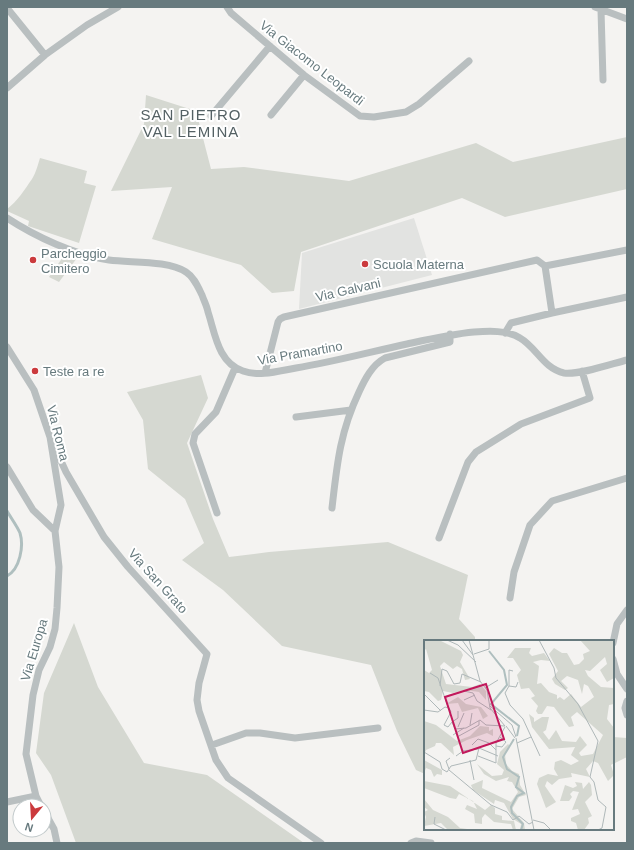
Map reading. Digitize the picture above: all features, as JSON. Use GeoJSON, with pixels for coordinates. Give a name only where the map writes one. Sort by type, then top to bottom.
{"type":"FeatureCollection","features":[{"type":"Feature","properties":{"kind":"street"},"geometry":{"type":"LineString","coordinates":[[7,88],[45,54],[87,24],[118,7]]}},
{"type":"Feature","properties":{"kind":"street","name":"Via Giacomo Leopardi"},"geometry":{"type":"LineString","coordinates":[[228,7],[231,13],[304,75],[360,116],[374,117],[406,112],[419,104],[469,61]]}},
{"type":"Feature","properties":{"kind":"street"},"geometry":{"type":"LineString","coordinates":[[7,8],[45,54]]}},
{"type":"Feature","properties":{"kind":"street"},"geometry":{"type":"LineString","coordinates":[[603,80],[598,8],[627,18]]}},
{"type":"Feature","properties":{"kind":"street"},"geometry":{"type":"LineString","coordinates":[[211,116],[270,46]]}},
{"type":"Feature","properties":{"kind":"street"},"geometry":{"type":"LineString","coordinates":[[271,115],[304,75]]}},
{"type":"Feature","properties":{"kind":"street"},"geometry":{"type":"LineString","coordinates":[[7,218],[35,234],[86,255],[108,260],[172,266],[188,273],[198,286],[222,353],[226,360],[235,368],[216,412],[193,438],[194,450],[217,513]]}},
{"type":"Feature","properties":{"kind":"street"},"geometry":{"type":"LineString","coordinates":[[552,312],[545,266],[627,250]]}},
{"type":"Feature","properties":{"kind":"street","name":"Via Galvani"},"geometry":{"type":"LineString","coordinates":[[265,373],[278,322],[284,317],[537,260],[545,266]]}},
{"type":"Feature","properties":{"kind":"street"},"geometry":{"type":"LineString","coordinates":[[505,333],[511,323],[552,312],[627,297]]}},
{"type":"Feature","properties":{"kind":"street","name":"Via Pramartino"},"geometry":{"type":"LineString","coordinates":[[235,368],[248,373],[265,373],[315,365],[450,334],[484,331],[505,333],[520,338],[551,367],[567,373],[582,371],[627,360]]}},
{"type":"Feature","properties":{"kind":"street"},"geometry":{"type":"LineString","coordinates":[[332,508],[340,448],[345,426],[365,379],[379,361],[385,358],[450,342],[450,334]]}},
{"type":"Feature","properties":{"kind":"street","name":"Via Roma"},"geometry":{"type":"LineString","coordinates":[[7,347],[9,356],[34,390],[50,437],[61,504],[55,531]]}},
{"type":"Feature","properties":{"kind":"street"},"geometry":{"type":"LineString","coordinates":[[439,538],[471,457],[476,452],[521,424],[590,398],[582,371]]}},
{"type":"Feature","properties":{"kind":"street"},"geometry":{"type":"LineString","coordinates":[[296,417],[351,410]]}},
{"type":"Feature","properties":{"kind":"street","name":"Via San Grato"},"geometry":{"type":"LineString","coordinates":[[50,437],[66,472],[104,537],[128,567],[207,654],[196,700],[216,760],[228,778],[322,843]]}},
{"type":"Feature","properties":{"kind":"street"},"geometry":{"type":"LineString","coordinates":[[7,468],[33,510],[55,531]]}},
{"type":"Feature","properties":{"kind":"street"},"geometry":{"type":"LineString","coordinates":[[510,598],[514,572],[530,525],[552,501],[627,478]]}},
{"type":"Feature","properties":{"kind":"street","name":"Via Europa"},"geometry":{"type":"LineString","coordinates":[[36,796],[26,754],[33,695],[39,670],[50,647],[55,629],[58,608],[59,567],[55,531]]}},
{"type":"Feature","properties":{"kind":"street"},"geometry":{"type":"LineString","coordinates":[[614,640],[617,624],[627,610]]}},
{"type":"Feature","properties":{"kind":"street"},"geometry":{"type":"LineString","coordinates":[[614,663],[617,674],[627,689]]}},
{"type":"Feature","properties":{"kind":"street"},"geometry":{"type":"LineString","coordinates":[[627,701],[625,708],[627,715]]}},
{"type":"Feature","properties":{"kind":"street"},"geometry":{"type":"LineString","coordinates":[[212,745],[246,733],[260,733],[295,738],[378,728]]}},
{"type":"Feature","properties":{"kind":"street"},"geometry":{"type":"LineString","coordinates":[[7,802],[36,796]]}},
{"type":"Feature","properties":{"kind":"street"},"geometry":{"type":"LineString","coordinates":[[52,825],[57,843]]}},
{"type":"Feature","properties":{"kind":"street"},"geometry":{"type":"LineString","coordinates":[[411,843],[416,841],[431,843]]}},
{"type":"Feature","properties":{"kind":"shaded area"},"geometry":{"type":"Polygon","coordinates":[[[146,95],[196,111],[211,169],[244,167],[349,181],[476,143],[513,162],[627,137],[627,189],[505,217],[462,198],[301,252],[294,291],[272,293],[241,265],[152,239],[172,187],[111,191],[144,124],[146,95]]]}},
{"type":"Feature","properties":{"kind":"shaded area"},"geometry":{"type":"Polygon","coordinates":[[[40,158],[87,171],[84,183],[96,186],[79,243],[28,226],[29,221],[7,211],[7,209],[24,191],[32,179],[40,158]]]}},
{"type":"Feature","properties":{"kind":"shaded area","name":"Scuola Materna"},"geometry":{"type":"Polygon","coordinates":[[[414,218],[432,275],[299,309],[302,253],[414,218]]]}},
{"type":"Feature","properties":{"kind":"shaded area"},"geometry":{"type":"Polygon","coordinates":[[[65,254],[77,258],[59,282],[49,277],[65,254]]]}},
{"type":"Feature","properties":{"kind":"shaded area"},"geometry":{"type":"Polygon","coordinates":[[[201,375],[208,398],[187,443],[213,519],[229,557],[269,552],[388,542],[468,575],[459,619],[475,637],[475,640],[424,640],[424,774],[416,770],[397,731],[371,665],[282,646],[223,590],[182,560],[204,543],[185,499],[148,469],[143,420],[127,392],[201,375]]]}},
{"type":"Feature","properties":{"kind":"shaded area"},"geometry":{"type":"Polygon","coordinates":[[[74,623],[98,687],[144,763],[207,775],[304,843],[76,843],[51,775],[36,753],[44,693],[74,623]]]}},
{"type":"Feature","properties":{"kind":"shaded area"},"geometry":{"type":"Polygon","coordinates":[[[614,737],[627,738],[627,757],[614,764],[614,737]]]}},
{"type":"Feature","properties":{"kind":"waterway"},"geometry":{"type":"LineString","coordinates":[[7,511],[16,525],[21,538],[21,550],[18,563],[7,576]]}},
{"type":"Feature","properties":{"kind":"place","name":"Parcheggio Cimitero"},"geometry":{"type":"Point","coordinates":[33,260]}},
{"type":"Feature","properties":{"kind":"place","name":"Scuola Materna"},"geometry":{"type":"Point","coordinates":[365,264]}},
{"type":"Feature","properties":{"kind":"place","name":"Teste ra re"},"geometry":{"type":"Point","coordinates":[35,371]}},
{"type":"Feature","properties":{"kind":"district","name":"SAN PIETRO VAL LEMINA"},"geometry":{"type":"Point","coordinates":[191,122]}}]}
